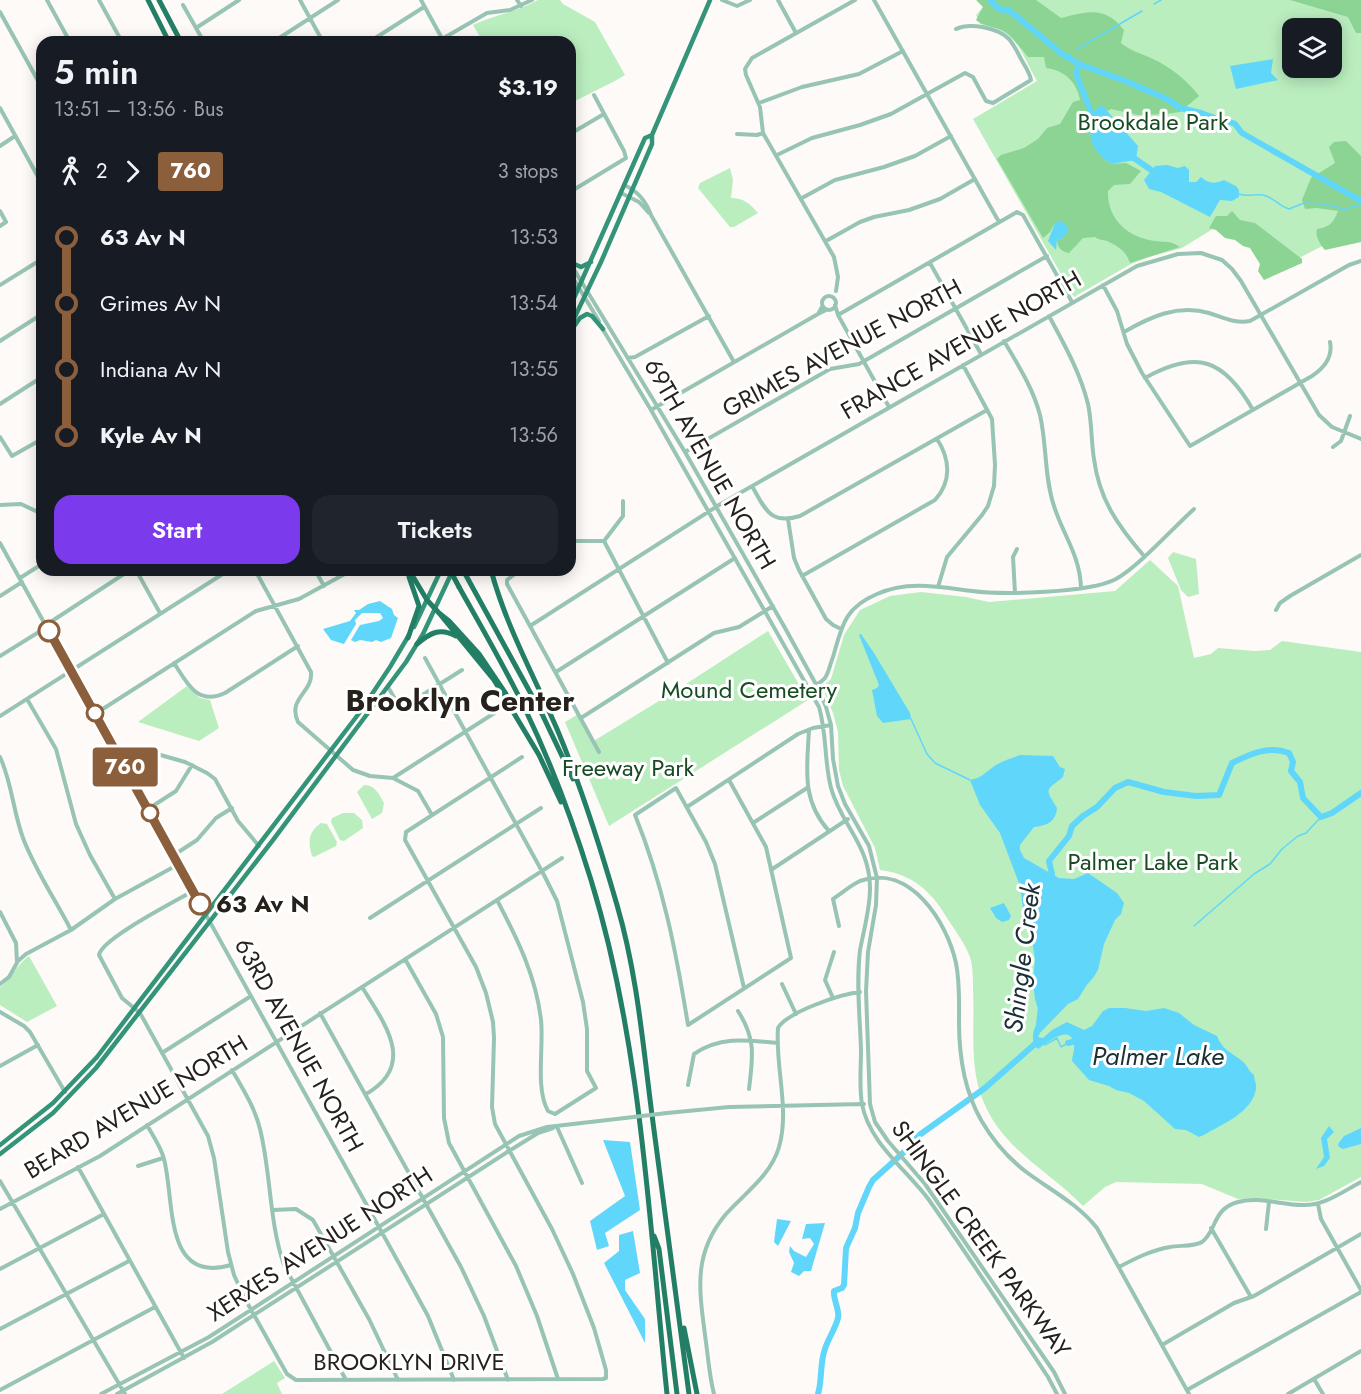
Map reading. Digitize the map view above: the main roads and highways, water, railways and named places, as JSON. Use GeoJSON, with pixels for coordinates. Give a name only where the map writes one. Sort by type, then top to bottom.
{"type":"FeatureCollection","features":[{"type":"Feature","properties":{"kind":"highway"},"geometry":{"type":"LineString","coordinates":[[148,0],[166,36]]}},
{"type":"Feature","properties":{"kind":"highway"},"geometry":{"type":"LineString","coordinates":[[159,0],[178,36]]}},
{"type":"Feature","properties":{"kind":"highway"},"geometry":{"type":"LineString","coordinates":[[408,638],[419,606],[410,576]]}},
{"type":"Feature","properties":{"kind":"highway"},"geometry":{"type":"LineString","coordinates":[[412,576],[427,600],[487,670],[510,706],[538,755],[576,834]]}},
{"type":"Feature","properties":{"kind":"highway"},"geometry":{"type":"LineString","coordinates":[[454,576],[528,715],[553,773],[576,834],[604,925],[634,1077],[667,1394]]}},
{"type":"Feature","properties":{"kind":"highway"},"geometry":{"type":"LineString","coordinates":[[466,576],[556,741],[596,836]]}},
{"type":"Feature","properties":{"kind":"highway"},"geometry":{"type":"LineString","coordinates":[[493,576],[508,622],[558,731],[573,770],[618,907],[631,965],[689,1394]]}},
{"type":"Feature","properties":{"kind":"highway"},"geometry":{"type":"LineString","coordinates":[[437,611],[488,664],[504,689],[510,706]]}},
{"type":"Feature","properties":{"kind":"highway"},"geometry":{"type":"LineString","coordinates":[[417,644],[432,633],[440,631],[450,633],[462,641]]}},
{"type":"Feature","properties":{"kind":"highway"},"geometry":{"type":"LineString","coordinates":[[651,1226],[659,1249],[677,1394]]}},
{"type":"Feature","properties":{"kind":"highway"},"geometry":{"type":"LineString","coordinates":[[674,1272],[697,1394]]}},
{"type":"Feature","properties":{"kind":"main road"},"geometry":{"type":"LineString","coordinates":[[576,315],[633,189],[652,144],[652,135],[710,0]]}},
{"type":"Feature","properties":{"kind":"main road"},"geometry":{"type":"LineString","coordinates":[[576,295],[645,138],[652,135]]}},
{"type":"Feature","properties":{"kind":"main road"},"geometry":{"type":"LineString","coordinates":[[576,266],[581,267],[591,262]]}},
{"type":"Feature","properties":{"kind":"main road"},"geometry":{"type":"LineString","coordinates":[[576,322],[587,314],[592,316],[603,330]]}},
{"type":"Feature","properties":{"kind":"main road"},"geometry":{"type":"LineString","coordinates":[[0,1145],[65,1092],[97,1057],[136,1007],[371,696],[408,638],[438,576]]}},
{"type":"Feature","properties":{"kind":"main road"},"geometry":{"type":"LineString","coordinates":[[0,1154],[38,1126],[69,1098],[140,1013],[388,687],[437,611],[449,576]]}},
{"type":"Feature","properties":{"kind":"water"},"geometry":{"type":"Polygon","coordinates":[[[1273,59],[1271,73],[1278,80],[1236,89],[1230,66],[1273,59]]]}},
{"type":"Feature","properties":{"kind":"water"},"geometry":{"type":"Polygon","coordinates":[[[1102,105],[1138,146],[1136,160],[1111,164],[1094,146],[1090,133],[1091,125],[1096,109],[1102,105]]]}},
{"type":"Feature","properties":{"kind":"water"},"geometry":{"type":"Polygon","coordinates":[[[1167,165],[1178,168],[1185,166],[1189,170],[1189,182],[1196,182],[1201,177],[1212,183],[1224,180],[1236,186],[1239,190],[1239,197],[1232,201],[1220,200],[1210,217],[1161,192],[1149,189],[1144,180],[1155,166],[1167,165]]]}},
{"type":"Feature","properties":{"kind":"water"},"geometry":{"type":"Polygon","coordinates":[[[1061,221],[1067,226],[1067,233],[1057,240],[1056,250],[1048,241],[1055,223],[1061,221]]]}},
{"type":"Feature","properties":{"kind":"water"},"geometry":{"type":"Polygon","coordinates":[[[380,601],[392,609],[398,618],[391,638],[381,642],[351,640],[360,625],[383,618],[380,613],[362,613],[355,620],[356,624],[344,644],[331,640],[323,629],[350,621],[356,613],[354,610],[380,601]]]}},
{"type":"Feature","properties":{"kind":"water"},"geometry":{"type":"Polygon","coordinates":[[[861,634],[910,713],[911,719],[883,723],[877,716],[872,690],[879,685],[859,635],[861,634]]]}},
{"type":"Feature","properties":{"kind":"water","name":"Palmer Lake"},"geometry":{"type":"Polygon","coordinates":[[[1020,755],[1053,756],[1060,767],[1065,769],[1063,777],[1049,790],[1057,808],[1055,817],[1043,826],[1034,827],[1020,845],[1024,858],[1059,878],[1074,879],[1088,873],[1117,893],[1124,903],[1121,914],[1115,920],[1104,944],[1098,970],[1093,978],[1078,999],[1068,1004],[1038,1037],[1043,1038],[1067,1022],[1084,1030],[1092,1026],[1103,1011],[1109,1008],[1146,1011],[1164,1008],[1179,1013],[1194,1025],[1217,1036],[1224,1047],[1245,1063],[1254,1075],[1256,1084],[1253,1097],[1243,1111],[1204,1135],[1199,1137],[1186,1130],[1175,1129],[1144,1101],[1129,1093],[1089,1080],[1072,1061],[1074,1045],[1072,1038],[1068,1035],[1058,1036],[1038,1049],[1034,1046],[1034,1031],[1041,1013],[1035,999],[1033,982],[1035,959],[1032,941],[1023,921],[1020,886],[1000,833],[980,805],[970,780],[1020,755]]]}},
{"type":"Feature","properties":{"kind":"water"},"geometry":{"type":"Polygon","coordinates":[[[1004,903],[1011,916],[1009,920],[1002,922],[996,918],[990,908],[1004,903]]]}},
{"type":"Feature","properties":{"kind":"water"},"geometry":{"type":"Polygon","coordinates":[[[1329,1126],[1334,1132],[1327,1139],[1330,1158],[1324,1166],[1316,1169],[1324,1157],[1321,1138],[1329,1126]]]}},
{"type":"Feature","properties":{"kind":"water"},"geometry":{"type":"Polygon","coordinates":[[[1361,1128],[1361,1144],[1343,1149],[1339,1147],[1338,1144],[1344,1136],[1361,1128]]]}},
{"type":"Feature","properties":{"kind":"water"},"geometry":{"type":"Polygon","coordinates":[[[603,1140],[630,1142],[640,1210],[605,1233],[609,1246],[597,1250],[590,1221],[625,1196],[603,1140]]]}},
{"type":"Feature","properties":{"kind":"water"},"geometry":{"type":"Polygon","coordinates":[[[777,1219],[791,1221],[778,1246],[774,1242],[777,1219]]]}},
{"type":"Feature","properties":{"kind":"water"},"geometry":{"type":"Polygon","coordinates":[[[825,1223],[811,1271],[804,1271],[799,1276],[791,1272],[794,1263],[789,1252],[790,1246],[794,1251],[806,1257],[814,1244],[810,1238],[802,1239],[806,1224],[825,1223]]]}},
{"type":"Feature","properties":{"kind":"water"},"geometry":{"type":"Polygon","coordinates":[[[633,1231],[640,1273],[625,1280],[625,1290],[645,1319],[645,1343],[604,1263],[619,1251],[619,1235],[633,1231]]]}},
{"type":"Feature","properties":{"kind":"waterway","name":"Shingle Creek"},"geometry":{"type":"LineString","coordinates":[[990,0],[999,9],[1010,11],[1062,54],[1079,64],[1128,82],[1169,100],[1180,108],[1235,124],[1242,133],[1361,201]]}},
{"type":"Feature","properties":{"kind":"waterway"},"geometry":{"type":"LineString","coordinates":[[1154,4],[1161,0]]}},
{"type":"Feature","properties":{"kind":"waterway"},"geometry":{"type":"LineString","coordinates":[[1077,49],[1142,11]]}},
{"type":"Feature","properties":{"kind":"waterway","name":"Shingle Creek"},"geometry":{"type":"LineString","coordinates":[[1068,58],[1071,54]]}},
{"type":"Feature","properties":{"kind":"waterway"},"geometry":{"type":"LineString","coordinates":[[1079,64],[1076,74],[1091,112],[1097,121]]}},
{"type":"Feature","properties":{"kind":"waterway"},"geometry":{"type":"LineString","coordinates":[[1131,156],[1157,174]]}},
{"type":"Feature","properties":{"kind":"waterway"},"geometry":{"type":"LineString","coordinates":[[1239,194],[1267,196],[1289,209],[1304,203],[1325,204],[1344,209],[1361,205]]}},
{"type":"Feature","properties":{"kind":"waterway"},"geometry":{"type":"LineString","coordinates":[[911,719],[927,754],[935,763],[970,780]]}},
{"type":"Feature","properties":{"kind":"waterway","name":"Shingle Creek"},"geometry":{"type":"LineString","coordinates":[[1051,882],[1049,861],[1069,836],[1072,826],[1097,807],[1115,788],[1128,782],[1164,792],[1196,796],[1219,795],[1232,763],[1253,754],[1274,750],[1289,753],[1293,762],[1291,771],[1300,782],[1303,798],[1321,817],[1332,813],[1361,793]]}},
{"type":"Feature","properties":{"kind":"waterway"},"geometry":{"type":"LineString","coordinates":[[1194,926],[1254,874],[1270,864],[1282,849],[1298,836],[1306,833],[1321,817]]}},
{"type":"Feature","properties":{"kind":"waterway","name":"Shingle Creek"},"geometry":{"type":"LineString","coordinates":[[1039,1025],[1041,1006]]}},
{"type":"Feature","properties":{"kind":"waterway"},"geometry":{"type":"LineString","coordinates":[[1045,1045],[1057,1038],[1061,1047],[1068,1043]]}},
{"type":"Feature","properties":{"kind":"waterway"},"geometry":{"type":"LineString","coordinates":[[1068,1043],[1080,1040]]}},
{"type":"Feature","properties":{"kind":"waterway","name":"Shingle Creek"},"geometry":{"type":"LineString","coordinates":[[818,1394],[824,1352],[838,1318],[834,1291],[844,1285],[846,1248],[873,1180],[913,1144],[918,1136],[985,1088],[1036,1043]]}},
{"type":"Feature","properties":{"kind":"place","name":"63 Av N"},"geometry":{"type":"Point","coordinates":[200,904]}},
{"type":"Feature","properties":{"kind":"district","name":"Brooklyn Center"},"geometry":{"type":"Point","coordinates":[460,701]}},
{"type":"Feature","properties":{"kind":"park label","name":"Brookdale Park"},"geometry":{"type":"Point","coordinates":[1153,122]}},
{"type":"Feature","properties":{"kind":"park label","name":"Mound Cemetery"},"geometry":{"type":"Point","coordinates":[749,690]}},
{"type":"Feature","properties":{"kind":"park label","name":"Freeway Park"},"geometry":{"type":"Point","coordinates":[628,768]}},
{"type":"Feature","properties":{"kind":"park label","name":"Palmer Lake Park"},"geometry":{"type":"Point","coordinates":[1153,862]}}]}
